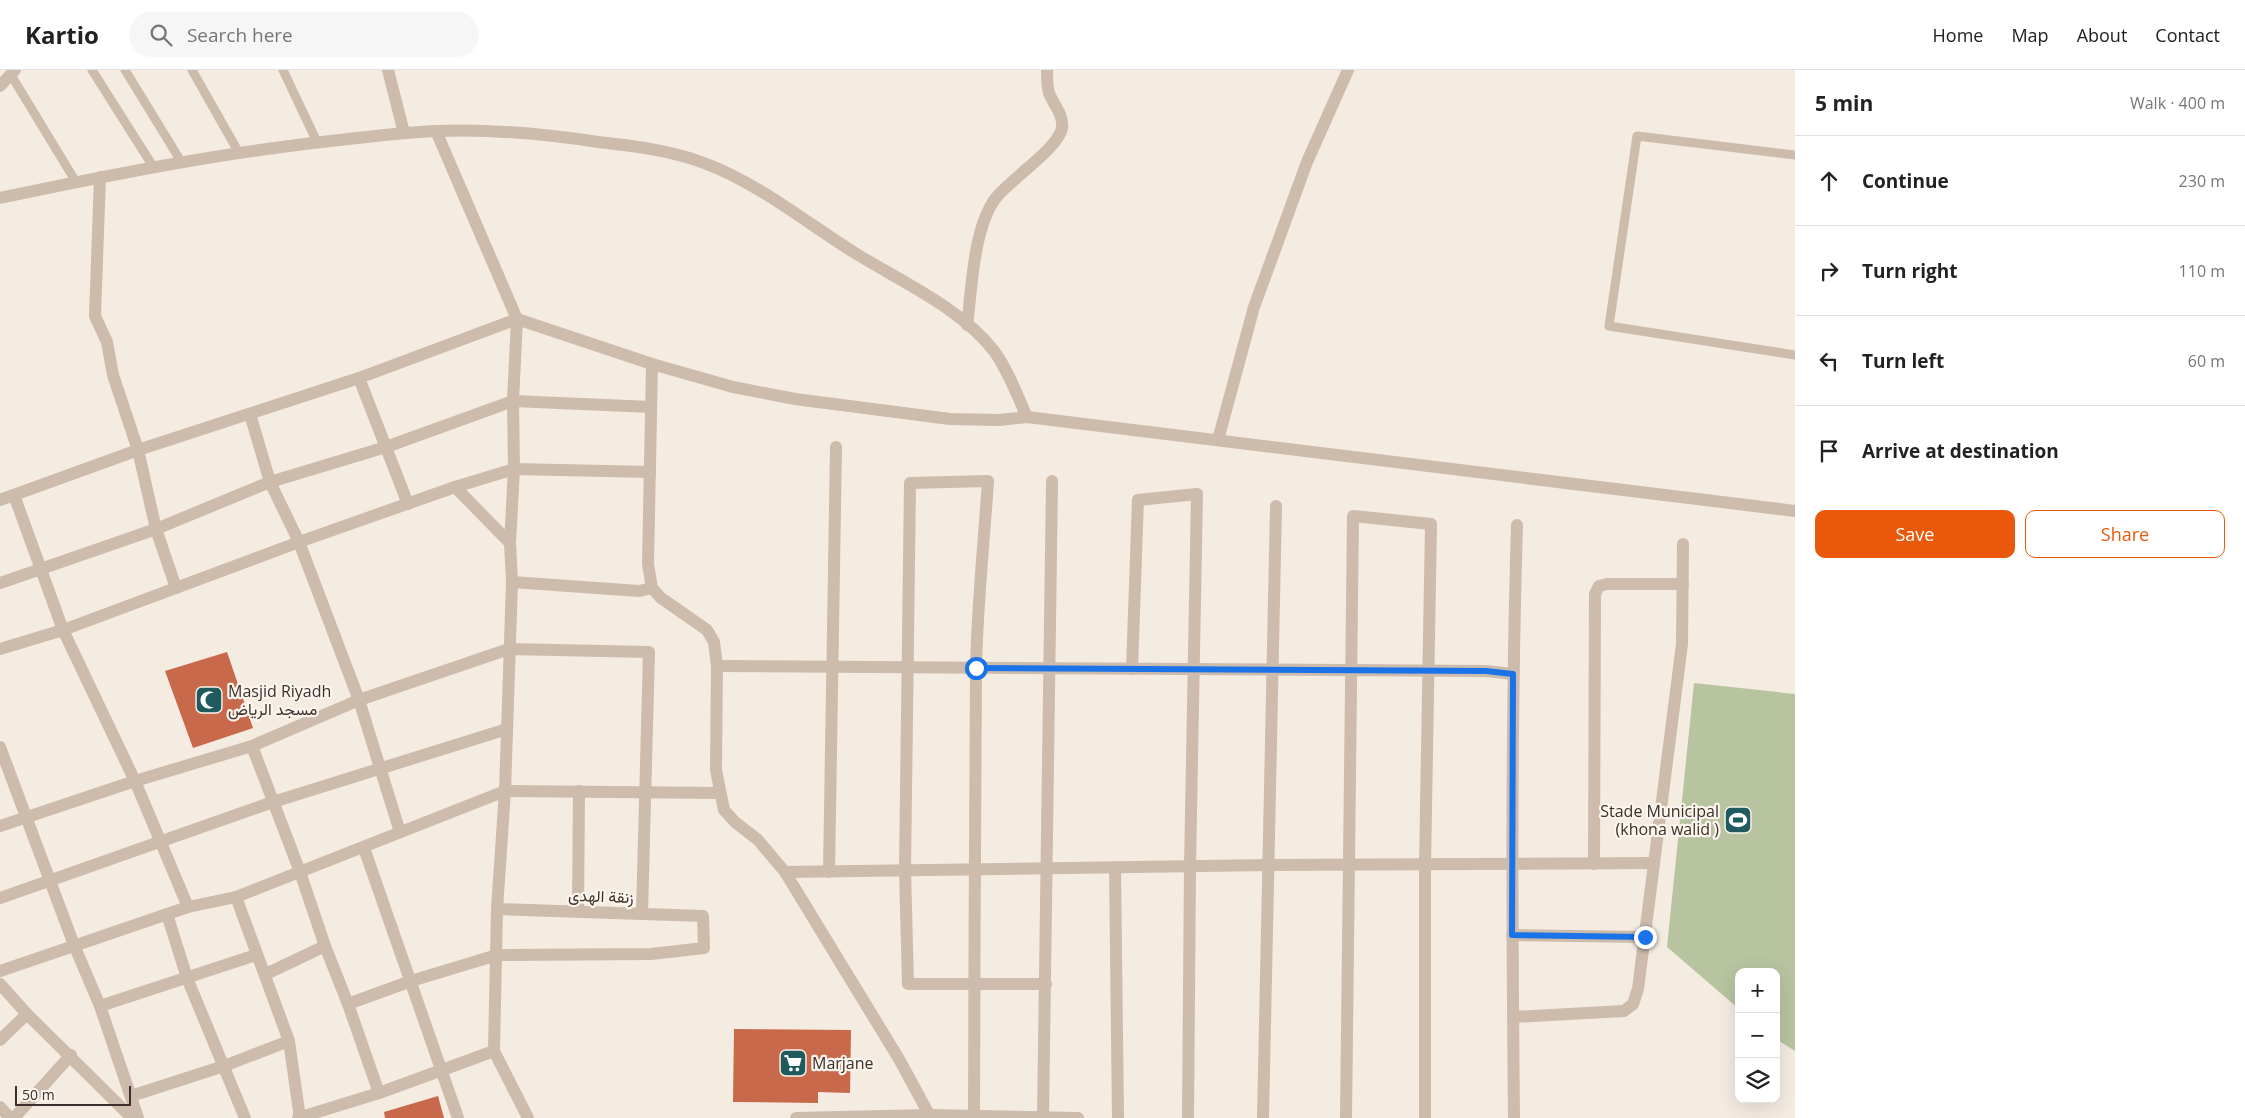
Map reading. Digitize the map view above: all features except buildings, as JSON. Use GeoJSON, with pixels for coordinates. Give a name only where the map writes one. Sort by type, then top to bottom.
{"type":"FeatureCollection","features":[{"type":"Feature","properties":{"kind":"street"},"geometry":{"type":"LineString","coordinates":[[388,70],[404,133]]}},
{"type":"Feature","properties":{"kind":"street"},"geometry":{"type":"LineString","coordinates":[[967,325],[977,249],[989,210],[995,199],[1048,149],[1059,136],[1062,128],[1060,117],[1049,92],[1047,70]]}},
{"type":"Feature","properties":{"kind":"street"},"geometry":{"type":"LineString","coordinates":[[1218,440],[1254,307],[1307,162],[1348,70]]}},
{"type":"Feature","properties":{"kind":"street"},"geometry":{"type":"LineString","coordinates":[[0,86],[13,72]]}},
{"type":"Feature","properties":{"kind":"street"},"geometry":{"type":"LineString","coordinates":[[436,131],[517,319],[513,401],[514,469],[510,543],[512,582],[510,649],[505,791],[497,909],[494,1051],[528,1118]]}},
{"type":"Feature","properties":{"kind":"street"},"geometry":{"type":"LineString","coordinates":[[0,198],[100,177],[239,153],[404,133],[436,131],[504,132],[654,149],[701,162],[738,177],[783,204],[836,242],[930,297],[967,325],[994,351],[1016,391],[1026,417]]}},
{"type":"Feature","properties":{"kind":"street"},"geometry":{"type":"LineString","coordinates":[[100,177],[95,316],[108,342],[113,375],[138,450],[156,529],[176,588]]}},
{"type":"Feature","properties":{"kind":"street"},"geometry":{"type":"LineString","coordinates":[[0,500],[138,450],[359,378],[517,319],[652,364],[733,387],[795,399],[950,419],[999,420],[1026,417],[1795,511]]}},
{"type":"Feature","properties":{"kind":"street"},"geometry":{"type":"LineString","coordinates":[[652,364],[648,564],[652,588],[674,608],[708,630],[714,642],[717,666],[716,770],[724,810],[735,822],[758,840],[786,872],[894,1050],[930,1116]]}},
{"type":"Feature","properties":{"kind":"street"},"geometry":{"type":"LineString","coordinates":[[359,378],[408,504]]}},
{"type":"Feature","properties":{"kind":"street"},"geometry":{"type":"LineString","coordinates":[[0,583],[156,529],[270,482],[386,447],[513,401],[651,407]]}},
{"type":"Feature","properties":{"kind":"street"},"geometry":{"type":"LineString","coordinates":[[250,414],[270,482],[298,542],[359,700],[400,832]]}},
{"type":"Feature","properties":{"kind":"street"},"geometry":{"type":"LineString","coordinates":[[829,872],[836,447]]}},
{"type":"Feature","properties":{"kind":"street"},"geometry":{"type":"LineString","coordinates":[[0,649],[63,630],[298,542],[454,487],[514,469],[650,472]]}},
{"type":"Feature","properties":{"kind":"street"},"geometry":{"type":"LineString","coordinates":[[974,1116],[975,985],[976,869],[976,668],[988,481],[910,483],[905,870],[908,984],[975,985],[1046,984]]}},
{"type":"Feature","properties":{"kind":"street"},"geometry":{"type":"LineString","coordinates":[[1044,1117],[1052,481]]}},
{"type":"Feature","properties":{"kind":"street"},"geometry":{"type":"LineString","coordinates":[[454,487],[510,543]]}},
{"type":"Feature","properties":{"kind":"street"},"geometry":{"type":"LineString","coordinates":[[1132,669],[1138,500],[1197,494],[1190,866],[1188,1118]]}},
{"type":"Feature","properties":{"kind":"street"},"geometry":{"type":"LineString","coordinates":[[14,495],[63,630],[135,780],[188,907]]}},
{"type":"Feature","properties":{"kind":"street"},"geometry":{"type":"LineString","coordinates":[[1263,1118],[1276,506]]}},
{"type":"Feature","properties":{"kind":"street"},"geometry":{"type":"LineString","coordinates":[[1346,1118],[1353,516],[1431,524],[1424,865],[1425,1118]]}},
{"type":"Feature","properties":{"kind":"street"},"geometry":{"type":"LineString","coordinates":[[1514,1118],[1511,864],[1517,525]]}},
{"type":"Feature","properties":{"kind":"street"},"geometry":{"type":"LineString","coordinates":[[1513,1017],[1624,1011],[1633,1004],[1638,989],[1682,644],[1683,544]]}},
{"type":"Feature","properties":{"kind":"street"},"geometry":{"type":"LineString","coordinates":[[512,582],[639,591],[652,588]]}},
{"type":"Feature","properties":{"kind":"street"},"geometry":{"type":"LineString","coordinates":[[1594,864],[1595,594],[1599,586],[1607,584],[1683,584]]}},
{"type":"Feature","properties":{"kind":"street"},"geometry":{"type":"LineString","coordinates":[[0,826],[135,780],[252,746],[359,700],[510,649],[648,652],[642,914]]}},
{"type":"Feature","properties":{"kind":"street"},"geometry":{"type":"LineString","coordinates":[[717,666],[1486,671],[1513,674]]}},
{"type":"Feature","properties":{"kind":"street"},"geometry":{"type":"LineString","coordinates":[[0,898],[273,802],[381,770],[507,729]]}},
{"type":"Feature","properties":{"kind":"street"},"geometry":{"type":"LineString","coordinates":[[252,746],[300,872],[379,1093]]}},
{"type":"Feature","properties":{"kind":"street"},"geometry":{"type":"LineString","coordinates":[[0,747],[74,945],[100,1006],[138,1118]]}},
{"type":"Feature","properties":{"kind":"street"},"geometry":{"type":"LineString","coordinates":[[0,970],[188,907],[236,897],[505,791],[720,793]]}},
{"type":"Feature","properties":{"kind":"street"},"geometry":{"type":"LineString","coordinates":[[578,791],[578,912]]}},
{"type":"Feature","properties":{"kind":"street"},"geometry":{"type":"LineString","coordinates":[[364,848],[458,1118]]}},
{"type":"Feature","properties":{"kind":"street"},"geometry":{"type":"LineString","coordinates":[[786,872],[1269,865],[1654,863]]}},
{"type":"Feature","properties":{"kind":"street"},"geometry":{"type":"LineString","coordinates":[[1114,867],[1118,1118]]}},
{"type":"Feature","properties":{"kind":"street"},"geometry":{"type":"LineString","coordinates":[[236,897],[256,955],[266,974],[289,1041],[299,1118],[379,1093],[494,1051]]}},
{"type":"Feature","properties":{"kind":"street","name":"زنقة الهدى"},"geometry":{"type":"LineString","coordinates":[[497,909],[703,916],[704,948],[651,954],[497,955]]}},
{"type":"Feature","properties":{"kind":"street"},"geometry":{"type":"LineString","coordinates":[[167,914],[187,978],[246,1118]]}},
{"type":"Feature","properties":{"kind":"street"},"geometry":{"type":"LineString","coordinates":[[1512,935],[1645,937]]}},
{"type":"Feature","properties":{"kind":"street"},"geometry":{"type":"LineString","coordinates":[[266,974],[325,946]]}},
{"type":"Feature","properties":{"kind":"street"},"geometry":{"type":"LineString","coordinates":[[100,1006],[256,955]]}},
{"type":"Feature","properties":{"kind":"street"},"geometry":{"type":"LineString","coordinates":[[348,1004],[411,981],[497,955]]}},
{"type":"Feature","properties":{"kind":"street"},"geometry":{"type":"LineString","coordinates":[[0,984],[132,1118]]}},
{"type":"Feature","properties":{"kind":"street"},"geometry":{"type":"LineString","coordinates":[[0,1040],[28,1014]]}},
{"type":"Feature","properties":{"kind":"street"},"geometry":{"type":"LineString","coordinates":[[131,1096],[224,1066],[289,1041]]}},
{"type":"Feature","properties":{"kind":"street"},"geometry":{"type":"LineString","coordinates":[[0,1107],[12,1118],[71,1055]]}},
{"type":"Feature","properties":{"kind":"street"},"geometry":{"type":"LineString","coordinates":[[796,1118],[974,1116],[1078,1118]]}},
{"type":"Feature","properties":{"kind":"lane"},"geometry":{"type":"LineString","coordinates":[[92,70],[154,168]]}},
{"type":"Feature","properties":{"kind":"lane"},"geometry":{"type":"LineString","coordinates":[[126,70],[182,163]]}},
{"type":"Feature","properties":{"kind":"lane"},"geometry":{"type":"LineString","coordinates":[[192,70],[239,153]]}},
{"type":"Feature","properties":{"kind":"lane"},"geometry":{"type":"LineString","coordinates":[[283,70],[318,142]]}},
{"type":"Feature","properties":{"kind":"lane"},"geometry":{"type":"LineString","coordinates":[[13,72],[76,182]]}},
{"type":"Feature","properties":{"kind":"lane"},"geometry":{"type":"LineString","coordinates":[[1795,155],[1637,136],[1609,326],[1795,355]]}},
{"type":"Feature","properties":{"kind":"green space","name":"Stade Municipal (khona walid )"},"geometry":{"type":"Polygon","coordinates":[[[1694,683],[1795,694],[1795,1051],[1780,1042],[1780,968],[1735,968],[1735,1006],[1667,947],[1694,683]]]}},
{"type":"Feature","properties":{"kind":"place","name":"Masjid Riyadh مسجد الرياض"},"geometry":{"type":"Point","coordinates":[209,700]}},
{"type":"Feature","properties":{"kind":"place","name":"Stade Municipal (khona walid )"},"geometry":{"type":"Point","coordinates":[1738,820]}},
{"type":"Feature","properties":{"kind":"place","name":"Marjane"},"geometry":{"type":"Point","coordinates":[793,1063]}},
{"type":"Feature","properties":{"kind":"route"},"geometry":{"type":"LineString","coordinates":[[976,668],[1486,671],[1513,674],[1512,935],[1645,937]]}}]}
